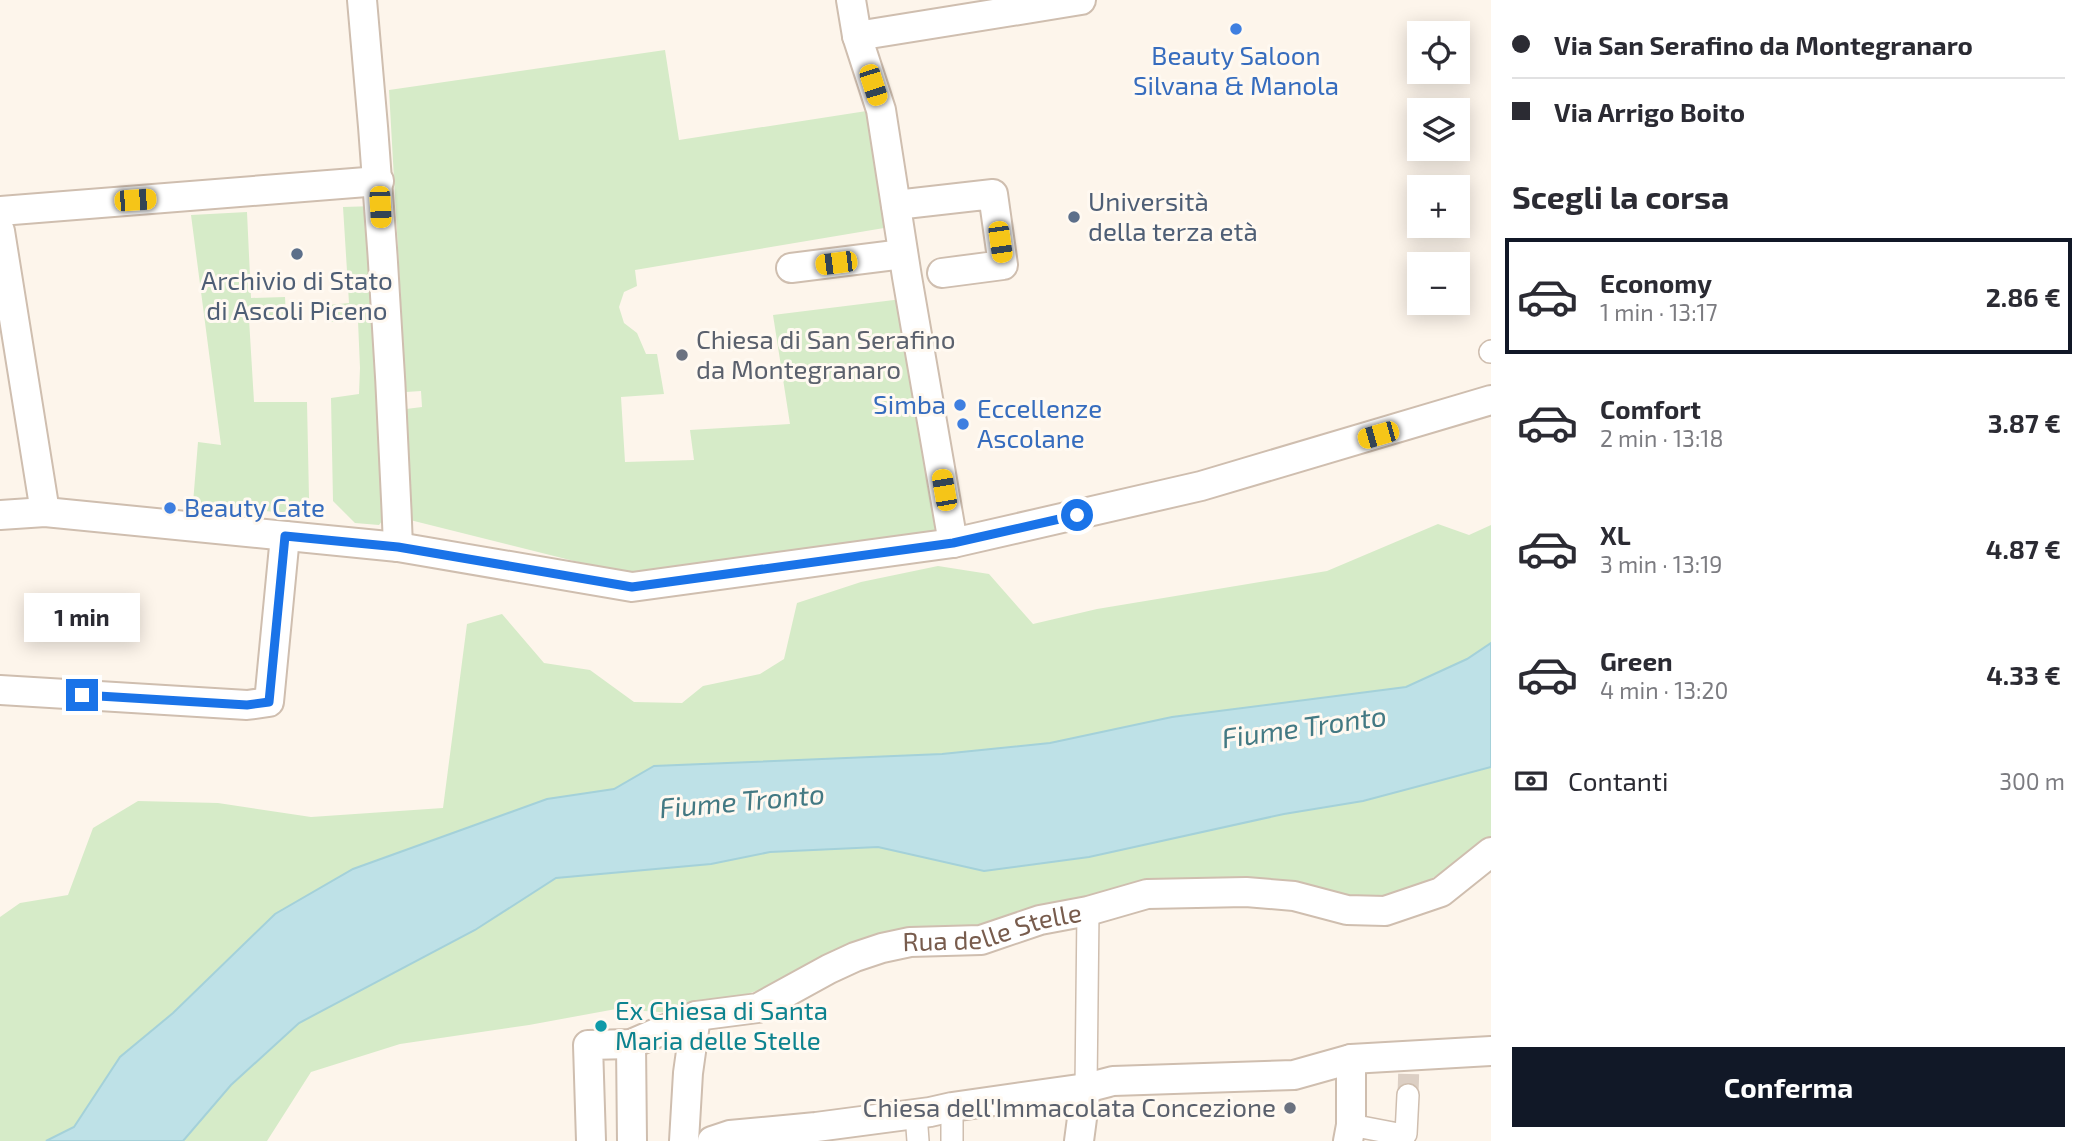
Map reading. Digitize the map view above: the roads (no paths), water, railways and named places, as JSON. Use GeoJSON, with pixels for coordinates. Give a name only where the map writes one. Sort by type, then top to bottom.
{"type":"FeatureCollection","features":[{"type":"Feature","properties":{"kind":"street"},"geometry":{"type":"LineString","coordinates":[[362,0],[379,181],[398,547]]}},
{"type":"Feature","properties":{"kind":"street"},"geometry":{"type":"LineString","coordinates":[[851,0],[857,36],[881,110],[953,543]]}},
{"type":"Feature","properties":{"kind":"street"},"geometry":{"type":"LineString","coordinates":[[857,36],[1040,3],[1081,0]]}},
{"type":"Feature","properties":{"kind":"street"},"geometry":{"type":"LineString","coordinates":[[0,211],[379,181]]}},
{"type":"Feature","properties":{"kind":"street"},"geometry":{"type":"LineString","coordinates":[[896,205],[993,194],[1003,265],[942,273]]}},
{"type":"Feature","properties":{"kind":"street"},"geometry":{"type":"LineString","coordinates":[[0,231],[45,512]]}},
{"type":"Feature","properties":{"kind":"street"},"geometry":{"type":"LineString","coordinates":[[791,268],[905,266]]}},
{"type":"Feature","properties":{"kind":"street"},"geometry":{"type":"LineString","coordinates":[[0,515],[45,512],[398,547],[632,587],[953,543],[1201,486],[1491,400]]}},
{"type":"Feature","properties":{"kind":"street"},"geometry":{"type":"LineString","coordinates":[[0,690],[247,705],[269,702],[285,536]]}},
{"type":"Feature","properties":{"kind":"street","name":"Rua delle Stelle"},"geometry":{"type":"LineString","coordinates":[[591,1141],[588,1045],[631,1044],[696,1016],[758,1009],[829,970],[882,948],[910,942],[981,940],[1040,920],[1088,911],[1147,894],[1246,892],[1294,896],[1347,910],[1385,911],[1441,892],[1491,852]]}},
{"type":"Feature","properties":{"kind":"street"},"geometry":{"type":"LineString","coordinates":[[1079,1141],[1086,1088],[1088,911]]}},
{"type":"Feature","properties":{"kind":"street"},"geometry":{"type":"LineString","coordinates":[[684,1141],[688,1073],[696,1016]]}},
{"type":"Feature","properties":{"kind":"street"},"geometry":{"type":"LineString","coordinates":[[631,1044],[632,1141]]}},
{"type":"Feature","properties":{"kind":"street"},"geometry":{"type":"LineString","coordinates":[[712,1141],[730,1135],[816,1127],[917,1127],[952,1107],[1086,1088],[1113,1081],[1294,1075],[1351,1059],[1409,1059],[1491,1051]]}},
{"type":"Feature","properties":{"kind":"street"},"geometry":{"type":"LineString","coordinates":[[1351,1059],[1349,1133],[1397,1138],[1406,1135],[1408,1095]]}},
{"type":"Feature","properties":{"kind":"street"},"geometry":{"type":"LineString","coordinates":[[952,1107],[952,1141]]}},
{"type":"Feature","properties":{"kind":"water","name":"Fiume Tronto"},"geometry":{"type":"Polygon","coordinates":[[[1491,643],[1491,767],[1363,801],[1284,814],[1089,857],[984,871],[878,847],[770,852],[711,864],[556,878],[475,930],[299,1023],[231,1085],[183,1141],[46,1141],[74,1127],[120,1057],[173,1013],[275,914],[353,869],[547,799],[614,789],[654,766],[942,754],[1050,743],[1172,717],[1406,687],[1467,659],[1491,643]]]}},
{"type":"Feature","properties":{"kind":"tunnel"},"geometry":{"type":"LineString","coordinates":[[1408,1095],[1409,1063]]}},
{"type":"Feature","properties":{"kind":"place","name":"Beauty Saloon Silvana & Manola"},"geometry":{"type":"Point","coordinates":[1236,29]}},
{"type":"Feature","properties":{"kind":"place","name":"Università della terza età"},"geometry":{"type":"Point","coordinates":[1074,217]}},
{"type":"Feature","properties":{"kind":"place","name":"Archivio di Stato di Ascoli Piceno"},"geometry":{"type":"Point","coordinates":[297,254]}},
{"type":"Feature","properties":{"kind":"place","name":"Chiesa di San Serafino da Montegranaro"},"geometry":{"type":"Point","coordinates":[682,355]}},
{"type":"Feature","properties":{"kind":"place","name":"Simba"},"geometry":{"type":"Point","coordinates":[960,405]}},
{"type":"Feature","properties":{"kind":"place","name":"Eccellenze Ascolane"},"geometry":{"type":"Point","coordinates":[963,424]}},
{"type":"Feature","properties":{"kind":"place","name":"Beauty Cate"},"geometry":{"type":"Point","coordinates":[170,508]}},
{"type":"Feature","properties":{"kind":"place","name":"Ex Chiesa di Santa Maria delle Stelle"},"geometry":{"type":"Point","coordinates":[601,1026]}},
{"type":"Feature","properties":{"kind":"place","name":"Chiesa dell'Immacolata Concezione"},"geometry":{"type":"Point","coordinates":[1290,1108]}}]}
